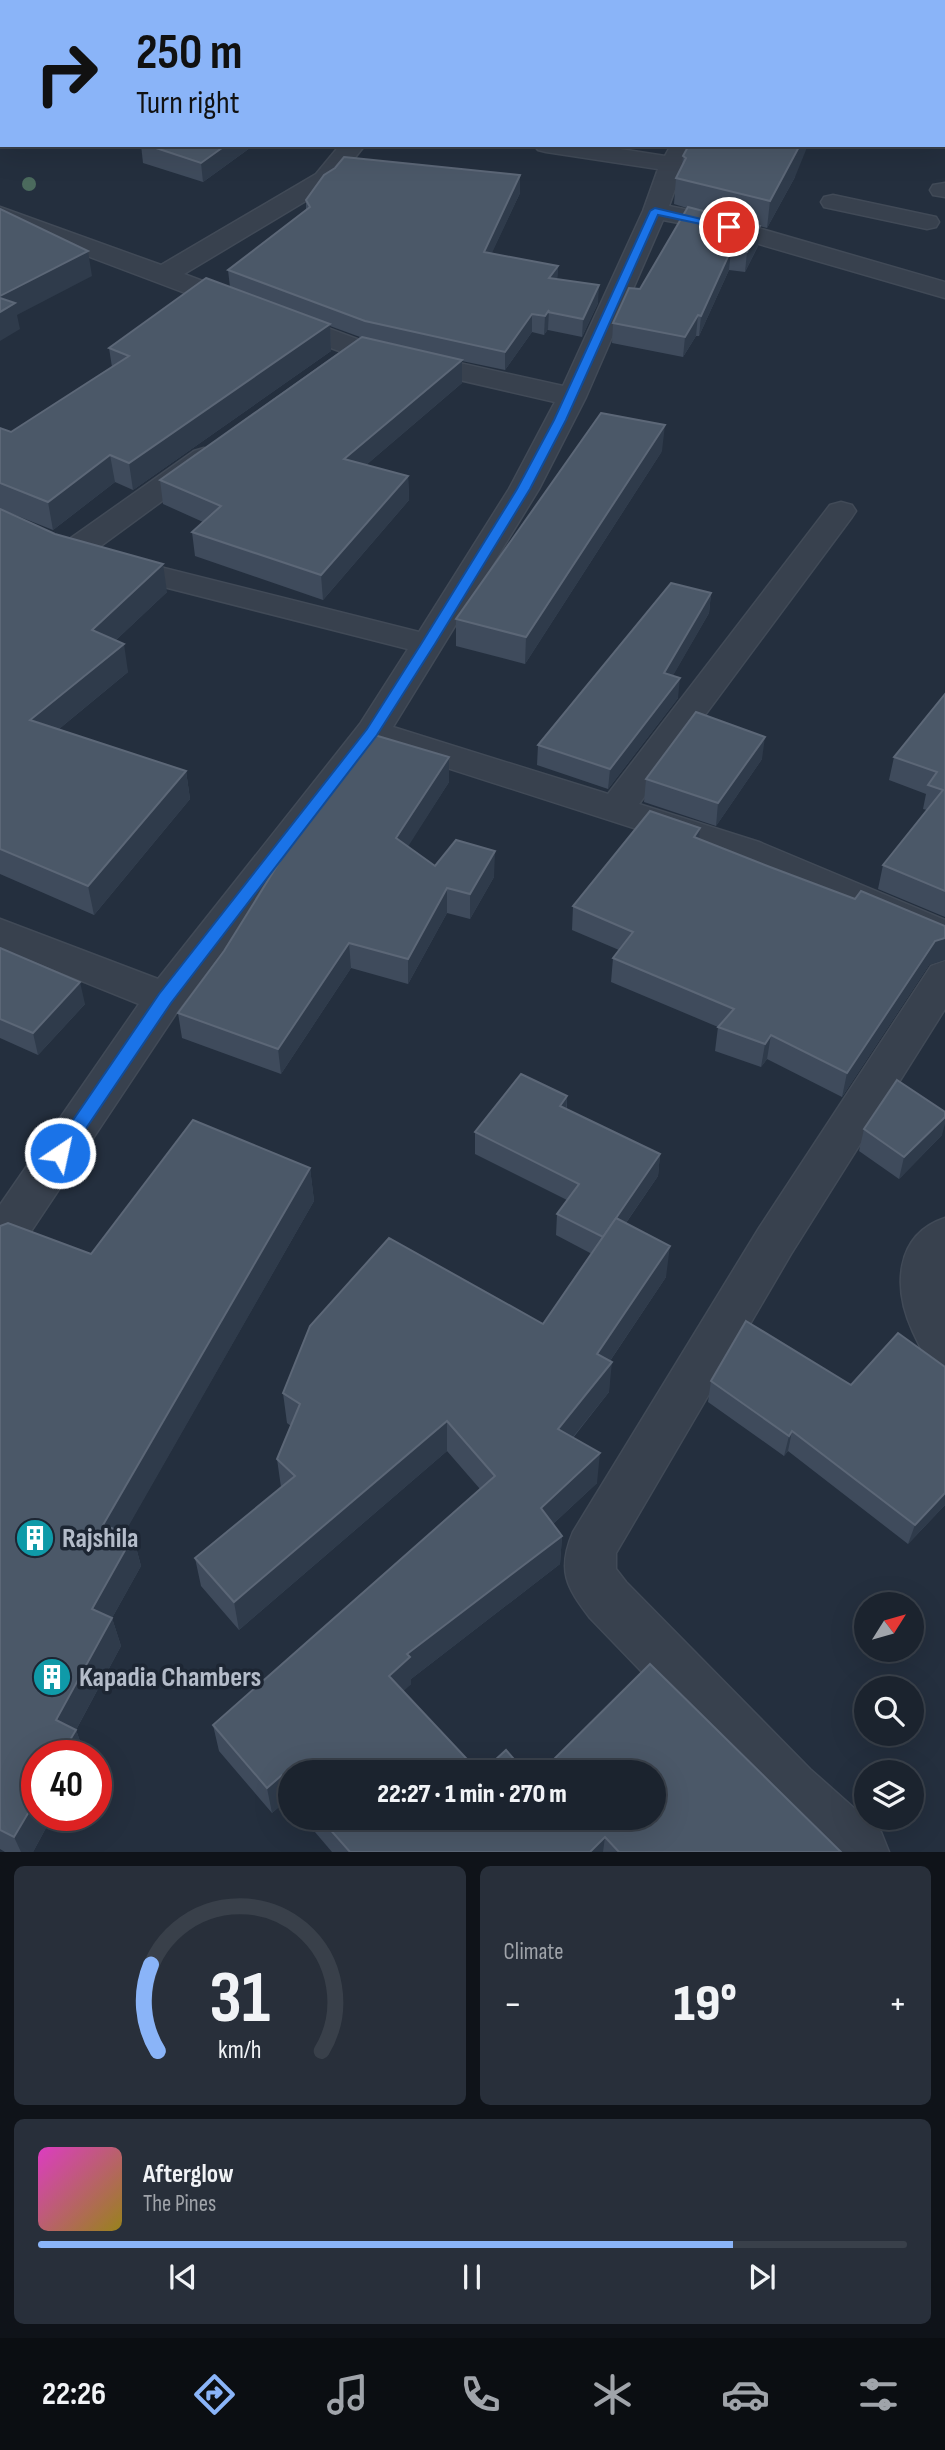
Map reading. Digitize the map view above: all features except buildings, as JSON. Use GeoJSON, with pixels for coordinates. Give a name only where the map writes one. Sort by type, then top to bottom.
{"type":"FeatureCollection","features":[{"type":"Feature","properties":{"kind":"street"},"geometry":{"type":"LineString","coordinates":[[164,274],[325,179],[351,147]]}},
{"type":"Feature","properties":{"kind":"street"},"geometry":{"type":"LineString","coordinates":[[0,1241],[165,999],[372,732],[524,489],[572,397],[678,155],[572,147]]}},
{"type":"Feature","properties":{"kind":"street"},"geometry":{"type":"LineString","coordinates":[[833,202],[936,220]]}},
{"type":"Feature","properties":{"kind":"street"},"geometry":{"type":"LineString","coordinates":[[655,211],[704,220],[945,290]]}},
{"type":"Feature","properties":{"kind":"street"},"geometry":{"type":"LineString","coordinates":[[0,214],[164,274],[345,356],[572,397]]}},
{"type":"Feature","properties":{"kind":"street"},"geometry":{"type":"LineString","coordinates":[[880,271],[904,246],[936,220]]}},
{"type":"Feature","properties":{"kind":"street"},"geometry":{"type":"LineString","coordinates":[[223,444],[60,547],[153,576],[428,644]]}},
{"type":"Feature","properties":{"kind":"street"},"geometry":{"type":"LineString","coordinates":[[615,809],[841,511]]}},
{"type":"Feature","properties":{"kind":"street"},"geometry":{"type":"LineString","coordinates":[[372,732],[746,851],[945,936]]}},
{"type":"Feature","properties":{"kind":"street"},"geometry":{"type":"LineString","coordinates":[[0,933],[165,999]]}},
{"type":"Feature","properties":{"kind":"street"},"geometry":{"type":"LineString","coordinates":[[861,1852],[792,1788],[608,1600],[590,1577],[591,1549],[775,1241],[945,976]]}},
{"type":"Feature","properties":{"kind":"street"},"geometry":{"type":"LineString","coordinates":[[945,1236],[925,1260],[923,1297],[934,1330],[945,1345]]}},
{"type":"Feature","properties":{"kind":"place","name":"Rajshila"},"geometry":{"type":"Point","coordinates":[35,1538]}},
{"type":"Feature","properties":{"kind":"place","name":"Kapadia Chambers"},"geometry":{"type":"Point","coordinates":[52,1677]}},
{"type":"Feature","properties":{"kind":"route"},"geometry":{"type":"LineString","coordinates":[[60,1153],[165,999],[372,732],[428,644],[524,489],[572,397],[655,211],[729,227]]}}]}
